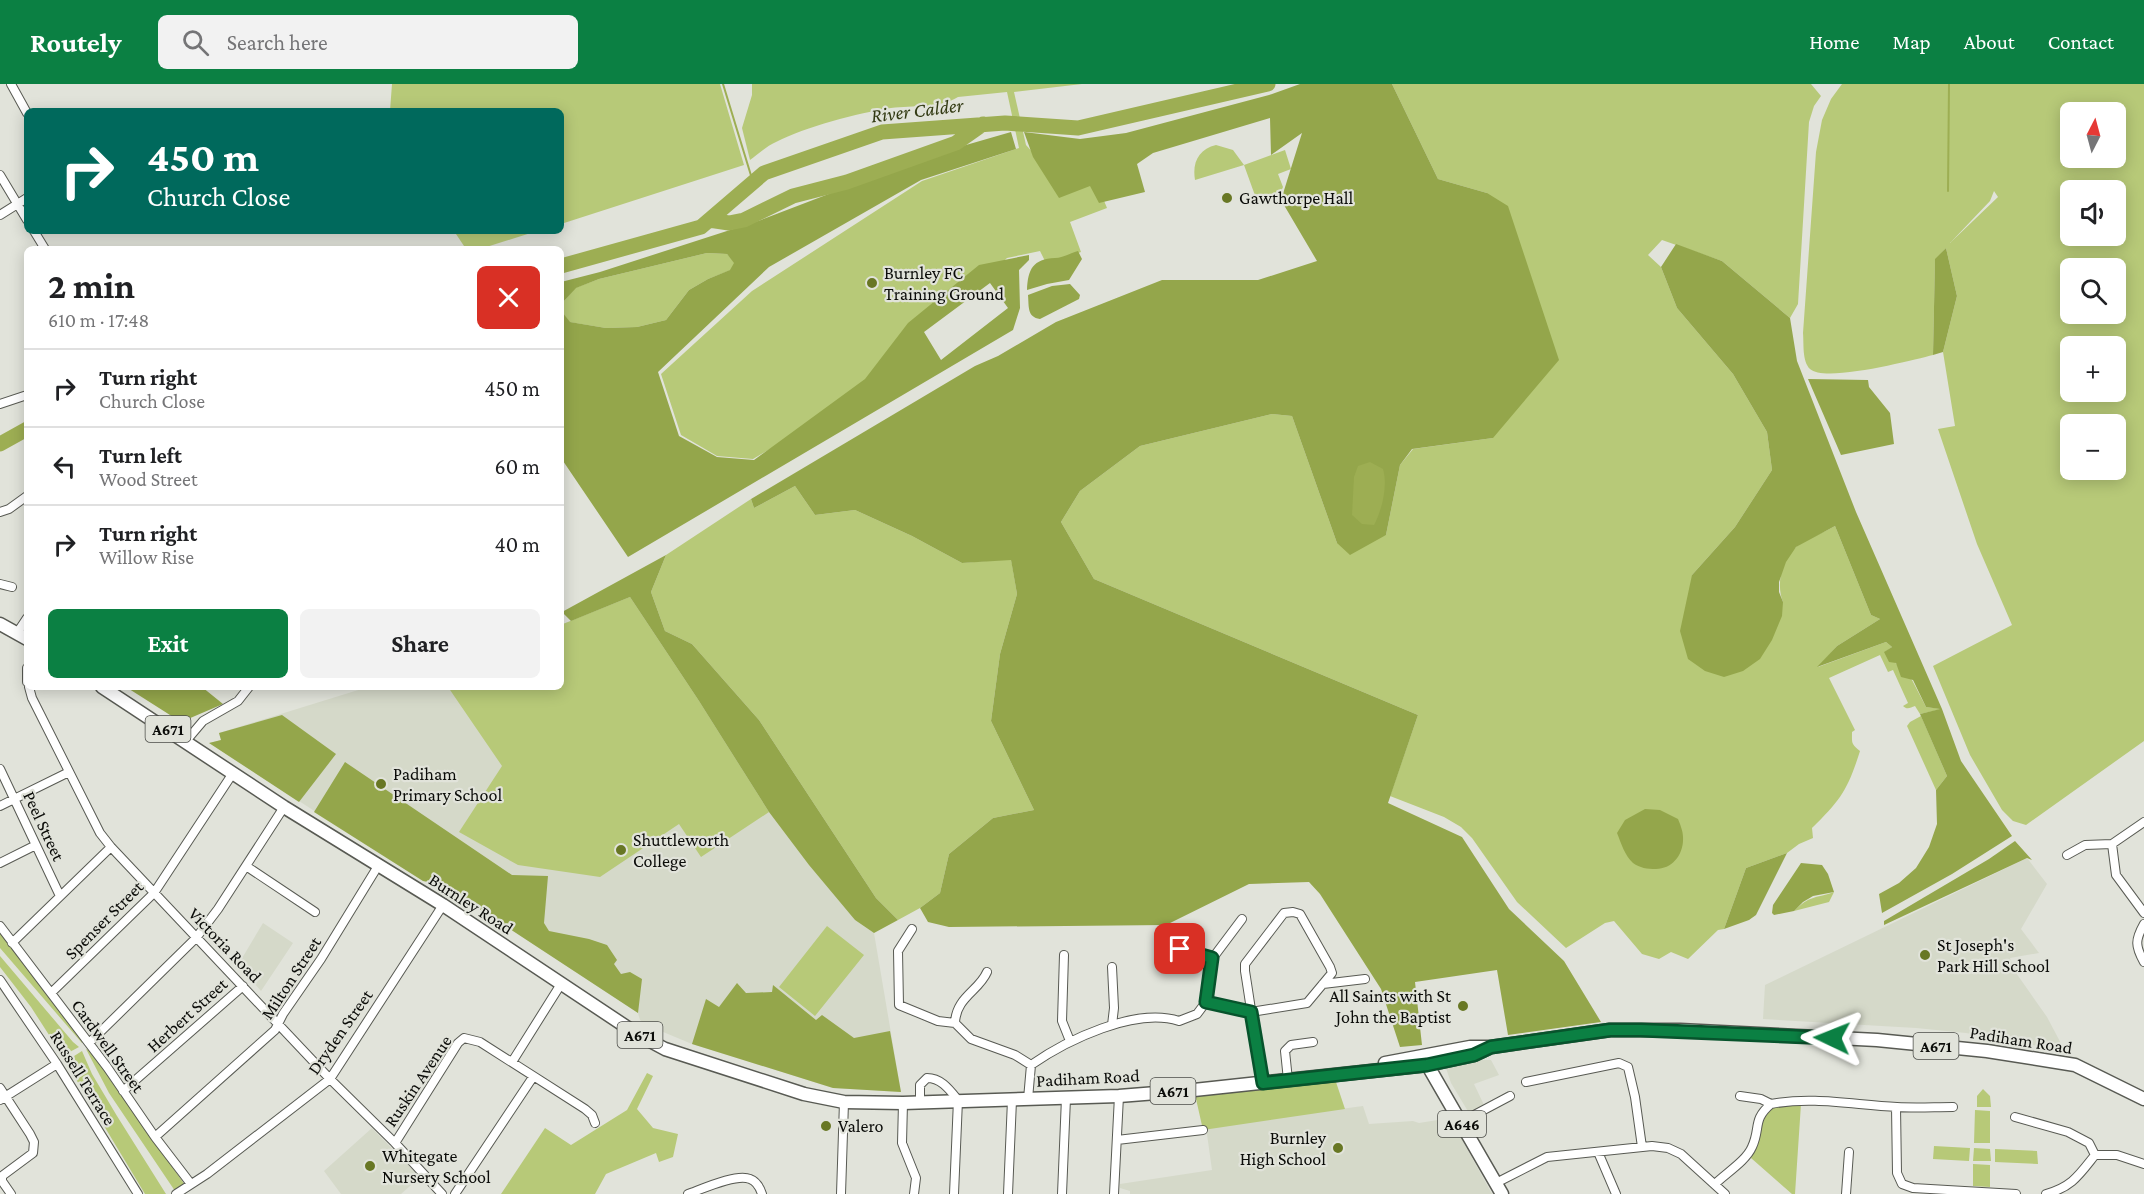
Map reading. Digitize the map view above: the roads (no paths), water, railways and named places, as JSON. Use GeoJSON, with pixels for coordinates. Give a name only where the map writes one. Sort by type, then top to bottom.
{"type":"FeatureCollection","features":[{"type":"Feature","properties":{"kind":"main road"},"geometry":{"type":"LineString","coordinates":[[0,624],[22,636]]}},
{"type":"Feature","properties":{"kind":"main road","name":"Burnley Road"},"geometry":{"type":"LineString","coordinates":[[107,690],[284,807],[443,905],[638,1034],[665,1049],[804,1094],[844,1102]]}},
{"type":"Feature","properties":{"kind":"main road","name":"Padiham Road"},"geometry":{"type":"LineString","coordinates":[[844,1102],[903,1103],[1119,1096],[1263,1083],[1334,1076],[1424,1060],[1474,1055],[1491,1047],[1610,1030],[1877,1040],[1987,1051],[2075,1065],[2144,1099]]}},
{"type":"Feature","properties":{"kind":"main road","name":"A646"},"geometry":{"type":"LineString","coordinates":[[1424,1060],[1499,1189]]}},
{"type":"Feature","properties":{"kind":"street"},"geometry":{"type":"LineString","coordinates":[[11,84],[25,108]]}},
{"type":"Feature","properties":{"kind":"street"},"geometry":{"type":"LineString","coordinates":[[0,175],[24,215]]}},
{"type":"Feature","properties":{"kind":"street"},"geometry":{"type":"LineString","coordinates":[[0,215],[24,200]]}},
{"type":"Feature","properties":{"kind":"street"},"geometry":{"type":"LineString","coordinates":[[0,404],[24,396]]}},
{"type":"Feature","properties":{"kind":"street"},"geometry":{"type":"LineString","coordinates":[[0,512],[9,509],[24,498]]}},
{"type":"Feature","properties":{"kind":"street"},"geometry":{"type":"LineString","coordinates":[[0,584],[12,587]]}},
{"type":"Feature","properties":{"kind":"street","name":"Victoria Road"},"geometry":{"type":"LineString","coordinates":[[29,690],[100,833],[111,847],[442,1194]]}},
{"type":"Feature","properties":{"kind":"street"},"geometry":{"type":"LineString","coordinates":[[186,741],[203,722],[238,701],[247,690]]}},
{"type":"Feature","properties":{"kind":"street","name":"Peel Street"},"geometry":{"type":"LineString","coordinates":[[0,769],[60,896]]}},
{"type":"Feature","properties":{"kind":"street"},"geometry":{"type":"LineString","coordinates":[[0,806],[69,772]]}},
{"type":"Feature","properties":{"kind":"street","name":"Spenser Street"},"geometry":{"type":"LineString","coordinates":[[51,993],[154,893],[233,773]]}},
{"type":"Feature","properties":{"kind":"street"},"geometry":{"type":"LineString","coordinates":[[89,1043],[196,938],[284,807]]}},
{"type":"Feature","properties":{"kind":"street"},"geometry":{"type":"LineString","coordinates":[[2067,855],[2085,844],[2112,844],[2144,822]]}},
{"type":"Feature","properties":{"kind":"street"},"geometry":{"type":"LineString","coordinates":[[2112,844],[2116,875],[2144,913]]}},
{"type":"Feature","properties":{"kind":"street"},"geometry":{"type":"LineString","coordinates":[[0,863],[36,845]]}},
{"type":"Feature","properties":{"kind":"street"},"geometry":{"type":"LineString","coordinates":[[12,943],[111,847]]}},
{"type":"Feature","properties":{"kind":"street"},"geometry":{"type":"LineString","coordinates":[[246,866],[315,912]]}},
{"type":"Feature","properties":{"kind":"street","name":"Milton Street"},"geometry":{"type":"LineString","coordinates":[[155,1137],[275,1030],[378,866]]}},
{"type":"Feature","properties":{"kind":"street","name":"Dryden Street"},"geometry":{"type":"LineString","coordinates":[[176,1194],[224,1162],[330,1079],[443,905]]}},
{"type":"Feature","properties":{"kind":"street"},"geometry":{"type":"LineString","coordinates":[[1206,1002],[1251,1012],[1307,1003],[1332,973],[1300,914],[1284,913],[1245,964],[1251,1012],[1263,1083]]}},
{"type":"Feature","properties":{"kind":"street"},"geometry":{"type":"LineString","coordinates":[[1031,1065],[1070,1041],[1092,1031],[1163,1016],[1179,1021],[1197,1014],[1206,1002],[1212,958],[1242,919]]}},
{"type":"Feature","properties":{"kind":"street"},"geometry":{"type":"LineString","coordinates":[[2144,924],[2139,932],[2136,948],[2144,962]]}},
{"type":"Feature","properties":{"kind":"street","name":"Cardwell Street"},"geometry":{"type":"LineString","coordinates":[[0,926],[89,1043],[191,1184]]}},
{"type":"Feature","properties":{"kind":"street"},"geometry":{"type":"LineString","coordinates":[[912,929],[898,951],[899,1005],[938,1021],[955,1023],[970,1039],[1015,1055],[1031,1065]]}},
{"type":"Feature","properties":{"kind":"street"},"geometry":{"type":"LineString","coordinates":[[1180,949],[1212,958]]}},
{"type":"Feature","properties":{"kind":"street"},"geometry":{"type":"LineString","coordinates":[[1065,955],[1062,1021],[1070,1041]]}},
{"type":"Feature","properties":{"kind":"street"},"geometry":{"type":"LineString","coordinates":[[1112,967],[1114,1008],[1112,1025]]}},
{"type":"Feature","properties":{"kind":"street"},"geometry":{"type":"LineString","coordinates":[[955,1023],[956,1015],[969,992],[984,979],[987,972]]}},
{"type":"Feature","properties":{"kind":"street"},"geometry":{"type":"LineString","coordinates":[[1323,984],[1365,979]]}},
{"type":"Feature","properties":{"kind":"street","name":"Russell Terrace"},"geometry":{"type":"LineString","coordinates":[[0,980],[57,1064],[138,1194]]}},
{"type":"Feature","properties":{"kind":"street"},"geometry":{"type":"LineString","coordinates":[[561,984],[512,1062],[585,1109],[592,1115],[595,1123]]}},
{"type":"Feature","properties":{"kind":"street","name":"Herbert Street"},"geometry":{"type":"LineString","coordinates":[[123,1091],[243,986]]}},
{"type":"Feature","properties":{"kind":"street","name":"Ruskin Avenue"},"geometry":{"type":"LineString","coordinates":[[395,1143],[458,1043],[464,1038],[480,1042],[512,1062]]}},
{"type":"Feature","properties":{"kind":"street"},"geometry":{"type":"LineString","coordinates":[[1288,1080],[1285,1051],[1291,1045],[1313,1042]]}},
{"type":"Feature","properties":{"kind":"street"},"geometry":{"type":"LineString","coordinates":[[1526,1082],[1619,1063],[1628,1068],[1635,1097],[1642,1147]]}},
{"type":"Feature","properties":{"kind":"street"},"geometry":{"type":"LineString","coordinates":[[3,1098],[57,1064]]}},
{"type":"Feature","properties":{"kind":"street"},"geometry":{"type":"LineString","coordinates":[[1028,1099],[1031,1065]]}},
{"type":"Feature","properties":{"kind":"street"},"geometry":{"type":"LineString","coordinates":[[455,1194],[533,1077]]}},
{"type":"Feature","properties":{"kind":"street"},"geometry":{"type":"LineString","coordinates":[[920,1102],[920,1085],[927,1078],[935,1078],[941,1082],[958,1100],[954,1194]]}},
{"type":"Feature","properties":{"kind":"street"},"geometry":{"type":"LineString","coordinates":[[0,1088],[3,1098],[30,1134],[34,1149],[33,1154],[2,1176],[2,1181],[10,1194]]}},
{"type":"Feature","properties":{"kind":"street"},"geometry":{"type":"LineString","coordinates":[[1114,1194],[1119,1096]]}},
{"type":"Feature","properties":{"kind":"street"},"geometry":{"type":"LineString","coordinates":[[1461,1122],[1510,1096]]}},
{"type":"Feature","properties":{"kind":"street"},"geometry":{"type":"LineString","coordinates":[[1740,1096],[1761,1099],[1771,1104],[1803,1100],[1830,1100],[1896,1107],[1953,1107]]}},
{"type":"Feature","properties":{"kind":"street"},"geometry":{"type":"LineString","coordinates":[[1062,1194],[1066,1098]]}},
{"type":"Feature","properties":{"kind":"street"},"geometry":{"type":"LineString","coordinates":[[1008,1194],[1012,1100]]}},
{"type":"Feature","properties":{"kind":"street"},"geometry":{"type":"LineString","coordinates":[[841,1194],[844,1102]]}},
{"type":"Feature","properties":{"kind":"street"},"geometry":{"type":"LineString","coordinates":[[903,1103],[902,1143],[916,1178],[914,1194]]}},
{"type":"Feature","properties":{"kind":"street"},"geometry":{"type":"LineString","coordinates":[[1715,1184],[1753,1146],[1758,1119],[1771,1104]]}},
{"type":"Feature","properties":{"kind":"street"},"geometry":{"type":"LineString","coordinates":[[1896,1107],[1897,1173],[1902,1184],[1913,1188],[1983,1194],[2016,1194]]}},
{"type":"Feature","properties":{"kind":"street"},"geometry":{"type":"LineString","coordinates":[[2015,1117],[2068,1132],[2089,1143],[2095,1155]]}},
{"type":"Feature","properties":{"kind":"street"},"geometry":{"type":"LineString","coordinates":[[1117,1140],[1203,1130]]}},
{"type":"Feature","properties":{"kind":"street"},"geometry":{"type":"LineString","coordinates":[[1499,1189],[1547,1157],[1642,1147],[1668,1148],[1681,1154],[1725,1194]]}},
{"type":"Feature","properties":{"kind":"street"},"geometry":{"type":"LineString","coordinates":[[1598,1152],[1616,1194]]}},
{"type":"Feature","properties":{"kind":"street"},"geometry":{"type":"LineString","coordinates":[[1846,1194],[1849,1152]]}},
{"type":"Feature","properties":{"kind":"street"},"geometry":{"type":"LineString","coordinates":[[2095,1155],[2117,1155],[2144,1164]]}},
{"type":"Feature","properties":{"kind":"street"},"geometry":{"type":"LineString","coordinates":[[2046,1194],[2061,1190],[2073,1182],[2095,1155]]}},
{"type":"Feature","properties":{"kind":"street"},"geometry":{"type":"LineString","coordinates":[[688,1194],[739,1177],[751,1179],[759,1186],[762,1194]]}},
{"type":"Feature","properties":{"kind":"waterway"},"geometry":{"type":"LineString","coordinates":[[723,84],[753,182]]}},
{"type":"Feature","properties":{"kind":"waterway","name":"River Calder"},"geometry":{"type":"LineString","coordinates":[[564,265],[701,227],[764,173],[882,132],[1005,123],[1078,128],[1268,84]]}},
{"type":"Feature","properties":{"kind":"waterway"},"geometry":{"type":"LineString","coordinates":[[1948,191],[1949,84]]}},
{"type":"Feature","properties":{"kind":"waterway"},"geometry":{"type":"LineString","coordinates":[[709,220],[729,223],[744,220],[793,196],[847,182],[956,143],[983,124]]}},
{"type":"Feature","properties":{"kind":"waterway","name":"River Calder"},"geometry":{"type":"LineString","coordinates":[[0,444],[24,431]]}},
{"type":"Feature","properties":{"kind":"place","name":"Gawthorpe Hall"},"geometry":{"type":"Point","coordinates":[1227,198]}},
{"type":"Feature","properties":{"kind":"place","name":"Burnley FC Training Ground"},"geometry":{"type":"Point","coordinates":[872,283]}},
{"type":"Feature","properties":{"kind":"place","name":"Padiham Primary School"},"geometry":{"type":"Point","coordinates":[381,784]}},
{"type":"Feature","properties":{"kind":"place","name":"Shuttleworth College"},"geometry":{"type":"Point","coordinates":[621,850]}},
{"type":"Feature","properties":{"kind":"place","name":"St Joseph's Park Hill School"},"geometry":{"type":"Point","coordinates":[1925,955]}},
{"type":"Feature","properties":{"kind":"place","name":"All Saints with St John the Baptist"},"geometry":{"type":"Point","coordinates":[1463,1006]}},
{"type":"Feature","properties":{"kind":"place","name":"Valero"},"geometry":{"type":"Point","coordinates":[826,1126]}},
{"type":"Feature","properties":{"kind":"place","name":"Burnley High School"},"geometry":{"type":"Point","coordinates":[1338,1148]}},
{"type":"Feature","properties":{"kind":"place","name":"Whitegate Nursery School"},"geometry":{"type":"Point","coordinates":[370,1166]}}]}
